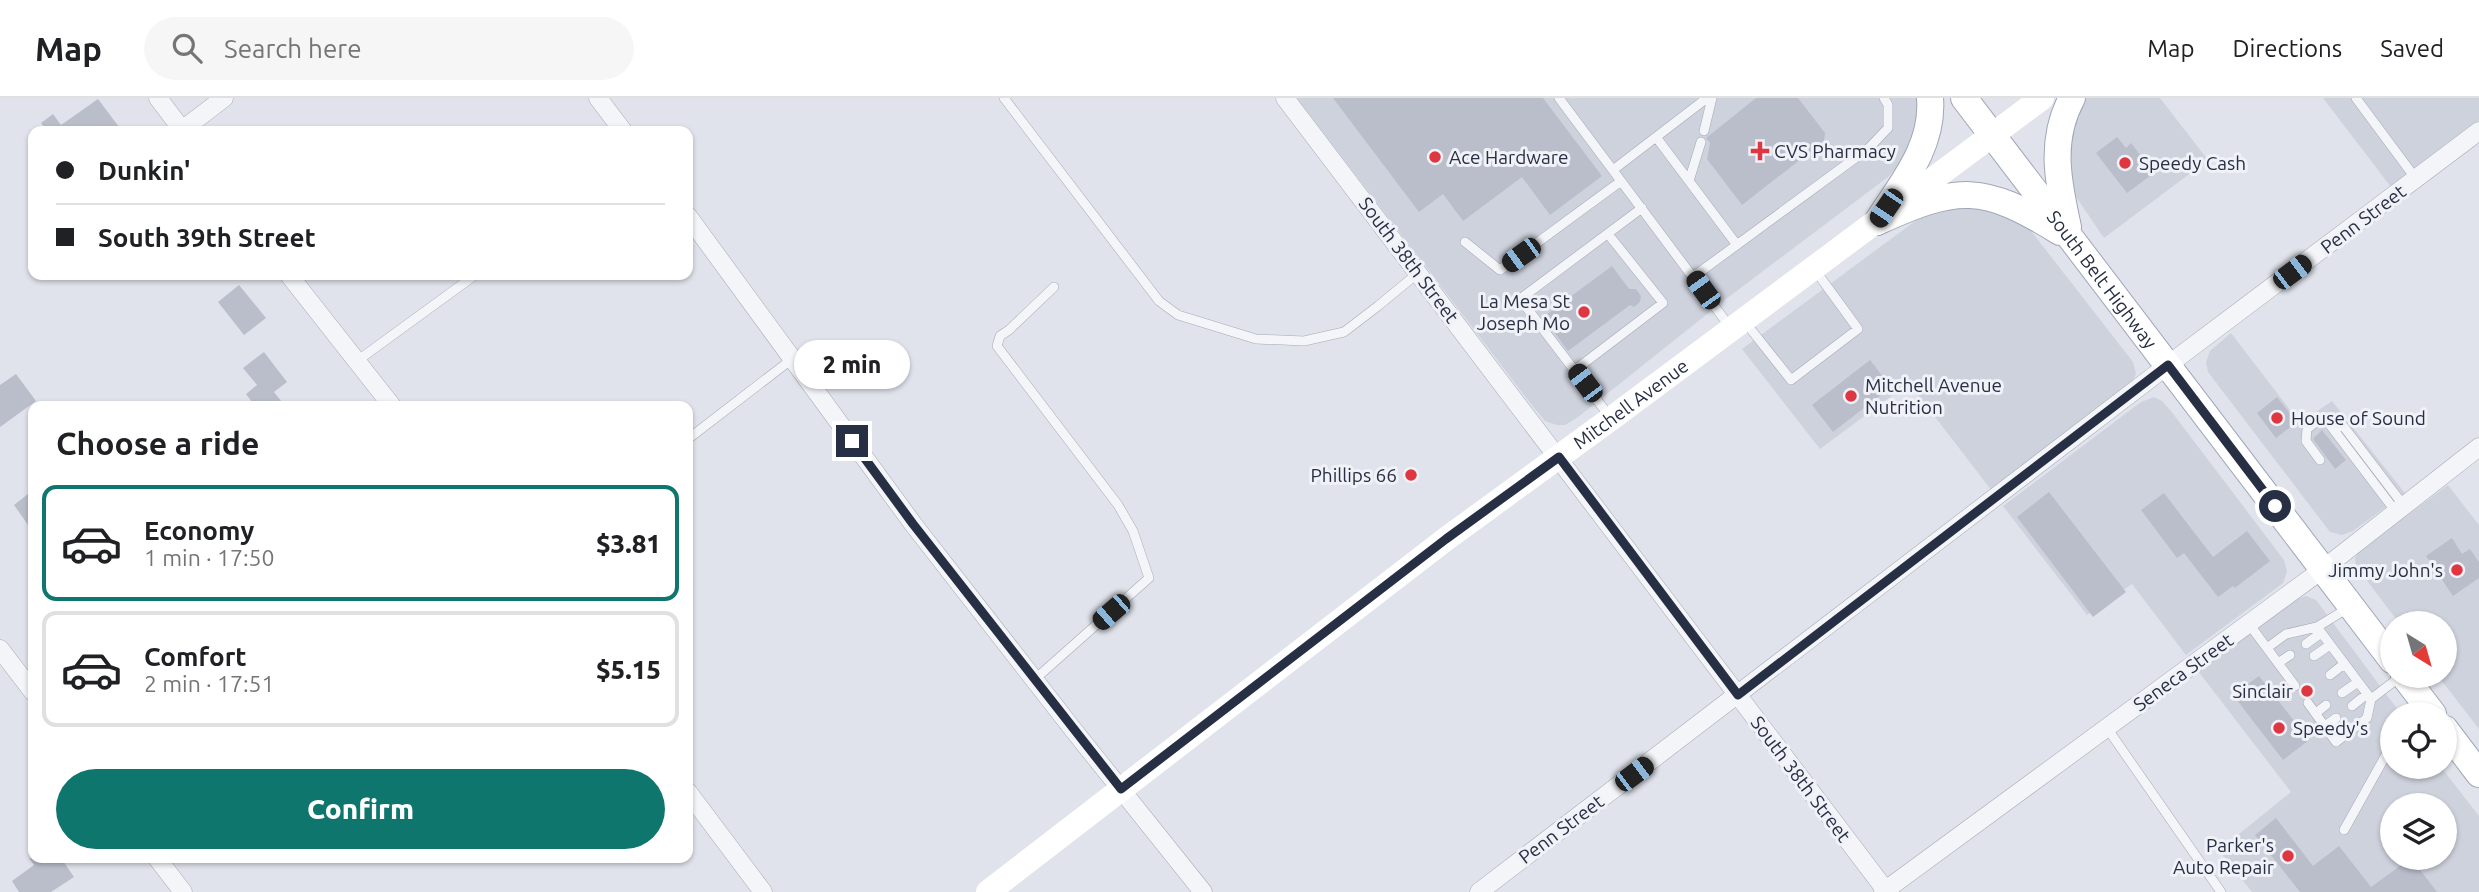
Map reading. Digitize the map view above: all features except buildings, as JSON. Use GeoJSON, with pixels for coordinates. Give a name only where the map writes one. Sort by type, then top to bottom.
{"type":"FeatureCollection","features":[{"type":"Feature","properties":{"kind":"main road"},"geometry":{"type":"LineString","coordinates":[[1877,222],[1917,161],[1930,129],[1930,98]]}},
{"type":"Feature","properties":{"kind":"main road","name":"South Belt Highway"},"geometry":{"type":"LineString","coordinates":[[1964,98],[2380,644]]}},
{"type":"Feature","properties":{"kind":"main road"},"geometry":{"type":"LineString","coordinates":[[2071,239],[2056,160],[2062,123],[2072,98]]}},
{"type":"Feature","properties":{"kind":"main road"},"geometry":{"type":"LineString","coordinates":[[1877,222],[1920,202],[1950,195],[1970,194],[2018,207],[2071,239]]}},
{"type":"Feature","properties":{"kind":"main road"},"geometry":{"type":"LineString","coordinates":[[2412,688],[2423,702]]}},
{"type":"Feature","properties":{"kind":"main road"},"geometry":{"type":"LineString","coordinates":[[2457,745],[2479,774]]}},
{"type":"Feature","properties":{"kind":"street"},"geometry":{"type":"LineString","coordinates":[[158,98],[179,126]]}},
{"type":"Feature","properties":{"kind":"street"},"geometry":{"type":"LineString","coordinates":[[189,126],[224,98]]}},
{"type":"Feature","properties":{"kind":"street"},"geometry":{"type":"LineString","coordinates":[[598,98],[619,126]]}},
{"type":"Feature","properties":{"kind":"street","name":"South 38th Street"},"geometry":{"type":"LineString","coordinates":[[1284,98],[1559,457],[1885,891]]}},
{"type":"Feature","properties":{"kind":"street","name":"Mitchell Avenue"},"geometry":{"type":"LineString","coordinates":[[988,892],[1446,539],[2042,98]]}},
{"type":"Feature","properties":{"kind":"street","name":"Penn Street"},"geometry":{"type":"LineString","coordinates":[[1479,892],[2168,365],[2479,131]]}},
{"type":"Feature","properties":{"kind":"street"},"geometry":{"type":"LineString","coordinates":[[693,223],[913,524],[1203,892]]}},
{"type":"Feature","properties":{"kind":"street"},"geometry":{"type":"LineString","coordinates":[[293,280],[388,401]]}},
{"type":"Feature","properties":{"kind":"street","name":"Seneca Street"},"geometry":{"type":"LineString","coordinates":[[1885,891],[2323,569],[2479,447]]}},
{"type":"Feature","properties":{"kind":"street"},"geometry":{"type":"LineString","coordinates":[[0,649],[28,685]]}},
{"type":"Feature","properties":{"kind":"street"},"geometry":{"type":"LineString","coordinates":[[693,799],[763,892]]}},
{"type":"Feature","properties":{"kind":"street"},"geometry":{"type":"LineString","coordinates":[[162,863],[183,892]]}},
{"type":"Feature","properties":{"kind":"lane"},"geometry":{"type":"LineString","coordinates":[[1004,98],[1159,301],[1178,315],[1256,339],[1304,341],[1344,332],[1418,272]]}},
{"type":"Feature","properties":{"kind":"lane"},"geometry":{"type":"LineString","coordinates":[[1559,98],[1693,277],[1791,380],[1858,329],[1814,269]]}},
{"type":"Feature","properties":{"kind":"lane"},"geometry":{"type":"LineString","coordinates":[[1613,170],[1707,98]]}},
{"type":"Feature","properties":{"kind":"lane"},"geometry":{"type":"LineString","coordinates":[[1704,131],[1712,98]]}},
{"type":"Feature","properties":{"kind":"lane"},"geometry":{"type":"LineString","coordinates":[[1693,277],[1869,148],[1888,128],[1888,105],[1884,98]]}},
{"type":"Feature","properties":{"kind":"lane"},"geometry":{"type":"LineString","coordinates":[[2356,98],[2416,179]]}},
{"type":"Feature","properties":{"kind":"lane"},"geometry":{"type":"LineString","coordinates":[[1656,137],[1737,245]]}},
{"type":"Feature","properties":{"kind":"lane"},"geometry":{"type":"LineString","coordinates":[[1689,181],[1701,142]]}},
{"type":"Feature","properties":{"kind":"lane"},"geometry":{"type":"LineString","coordinates":[[1465,242],[1500,270],[1621,181]]}},
{"type":"Feature","properties":{"kind":"lane"},"geometry":{"type":"LineString","coordinates":[[1612,418],[1520,299],[1642,208]]}},
{"type":"Feature","properties":{"kind":"lane"},"geometry":{"type":"LineString","coordinates":[[1575,370],[1663,303],[1608,234]]}},
{"type":"Feature","properties":{"kind":"lane"},"geometry":{"type":"LineString","coordinates":[[357,361],[468,280]]}},
{"type":"Feature","properties":{"kind":"lane"},"geometry":{"type":"LineString","coordinates":[[1034,680],[1149,578],[1133,531],[1118,505],[997,346],[1000,336],[1054,287]]}},
{"type":"Feature","properties":{"kind":"lane"},"geometry":{"type":"LineString","coordinates":[[693,435],[792,359]]}},
{"type":"Feature","properties":{"kind":"lane"},"geometry":{"type":"LineString","coordinates":[[2320,460],[2306,441],[2307,429],[2319,419],[2344,427],[2400,509]]}},
{"type":"Feature","properties":{"kind":"lane"},"geometry":{"type":"LineString","coordinates":[[2305,643],[2351,607]]}},
{"type":"Feature","properties":{"kind":"lane"},"geometry":{"type":"LineString","coordinates":[[2249,624],[2295,686]]}},
{"type":"Feature","properties":{"kind":"lane"},"geometry":{"type":"LineString","coordinates":[[2308,703],[2336,741],[2367,718],[2369,696],[2319,630]]}},
{"type":"Feature","properties":{"kind":"lane"},"geometry":{"type":"LineString","coordinates":[[2267,648],[2286,634],[2319,630]]}},
{"type":"Feature","properties":{"kind":"lane"},"geometry":{"type":"LineString","coordinates":[[2314,656],[2330,645]]}},
{"type":"Feature","properties":{"kind":"lane"},"geometry":{"type":"LineString","coordinates":[[2278,663],[2290,655]]}},
{"type":"Feature","properties":{"kind":"lane"},"geometry":{"type":"LineString","coordinates":[[2330,675],[2344,664]]}},
{"type":"Feature","properties":{"kind":"lane"},"geometry":{"type":"LineString","coordinates":[[2288,676],[2299,668]]}},
{"type":"Feature","properties":{"kind":"lane"},"geometry":{"type":"LineString","coordinates":[[2342,693],[2358,682]]}},
{"type":"Feature","properties":{"kind":"lane"},"geometry":{"type":"LineString","coordinates":[[2352,706],[2382,688]]}},
{"type":"Feature","properties":{"kind":"lane"},"geometry":{"type":"LineString","coordinates":[[2316,713],[2326,705]]}},
{"type":"Feature","properties":{"kind":"lane"},"geometry":{"type":"LineString","coordinates":[[2325,726],[2336,718]]}},
{"type":"Feature","properties":{"kind":"lane"},"geometry":{"type":"LineString","coordinates":[[2107,728],[2221,892]]}},
{"type":"Feature","properties":{"kind":"lane"},"geometry":{"type":"LineString","coordinates":[[2344,830],[2380,766]]}},
{"type":"Feature","properties":{"kind":"shaded area"},"geometry":{"type":"Polygon","coordinates":[[[1297,98],[1918,98],[1920,122],[1902,162],[1888,177],[1726,299],[1578,417],[1565,425],[1557,425],[1545,421],[1531,404],[1297,98]]]}},
{"type":"Feature","properties":{"kind":"shaded area"},"geometry":{"type":"Polygon","coordinates":[[[2085,98],[2160,98],[2208,160],[2104,238],[2072,191],[2067,129],[2085,98]]]}},
{"type":"Feature","properties":{"kind":"shaded area"},"geometry":{"type":"Polygon","coordinates":[[[2323,98],[2479,98],[2479,120],[2391,187],[2323,98]]]}},
{"type":"Feature","properties":{"kind":"shaded area"},"geometry":{"type":"Polygon","coordinates":[[[1990,204],[2028,227],[2133,362],[2136,374],[2130,386],[1992,491],[1909,383],[1820,449],[1742,349],[1918,219],[1943,206],[1990,204]]]}},
{"type":"Feature","properties":{"kind":"shaded area"},"geometry":{"type":"Polygon","coordinates":[[[2231,333],[2300,423],[2332,401],[2405,493],[2353,531],[2342,535],[2330,532],[2208,372],[2206,362],[2210,351],[2231,333]]]}},
{"type":"Feature","properties":{"kind":"shaded area"},"geometry":{"type":"Polygon","coordinates":[[[2154,397],[2171,411],[2284,560],[2287,571],[2283,583],[2186,655],[2132,584],[2087,615],[2003,506],[2141,402],[2154,397]]]}},
{"type":"Feature","properties":{"kind":"shaded area"},"geometry":{"type":"Polygon","coordinates":[[[2448,485],[2479,525],[2479,729],[2447,688],[2457,688],[2457,611],[2390,611],[2356,566],[2355,558],[2360,550],[2448,485]]]}},
{"type":"Feature","properties":{"kind":"shaded area"},"geometry":{"type":"Polygon","coordinates":[[[2306,596],[2316,600],[2392,702],[2380,702],[2380,779],[2450,779],[2479,816],[2479,892],[2252,892],[2219,850],[2291,792],[2198,671],[2294,600],[2306,596]]]}},
{"type":"Feature","properties":{"kind":"place","name":"CVS Pharmacy"},"geometry":{"type":"Point","coordinates":[1760,151]}},
{"type":"Feature","properties":{"kind":"place","name":"Ace Hardware"},"geometry":{"type":"Point","coordinates":[1435,157]}},
{"type":"Feature","properties":{"kind":"place","name":"Speedy Cash"},"geometry":{"type":"Point","coordinates":[2125,163]}},
{"type":"Feature","properties":{"kind":"place","name":"La Mesa St Joseph Mo"},"geometry":{"type":"Point","coordinates":[1584,312]}},
{"type":"Feature","properties":{"kind":"place","name":"Mitchell Avenue Nutrition"},"geometry":{"type":"Point","coordinates":[1851,396]}},
{"type":"Feature","properties":{"kind":"place","name":"House of Sound"},"geometry":{"type":"Point","coordinates":[2277,418]}},
{"type":"Feature","properties":{"kind":"place","name":"Phillips 66"},"geometry":{"type":"Point","coordinates":[1411,475]}},
{"type":"Feature","properties":{"kind":"place","name":"Jimmy John's"},"geometry":{"type":"Point","coordinates":[2457,570]}},
{"type":"Feature","properties":{"kind":"place","name":"Sinclair"},"geometry":{"type":"Point","coordinates":[2307,691]}},
{"type":"Feature","properties":{"kind":"place","name":"Speedy's"},"geometry":{"type":"Point","coordinates":[2279,728]}},
{"type":"Feature","properties":{"kind":"place","name":"Parker's Auto Repair"},"geometry":{"type":"Point","coordinates":[2288,856]}},
{"type":"Feature","properties":{"kind":"route"},"geometry":{"type":"LineString","coordinates":[[852,441],[913,524],[1121,789],[1446,539],[1559,457],[1738,695],[2168,365],[2275,506]]}}]}
